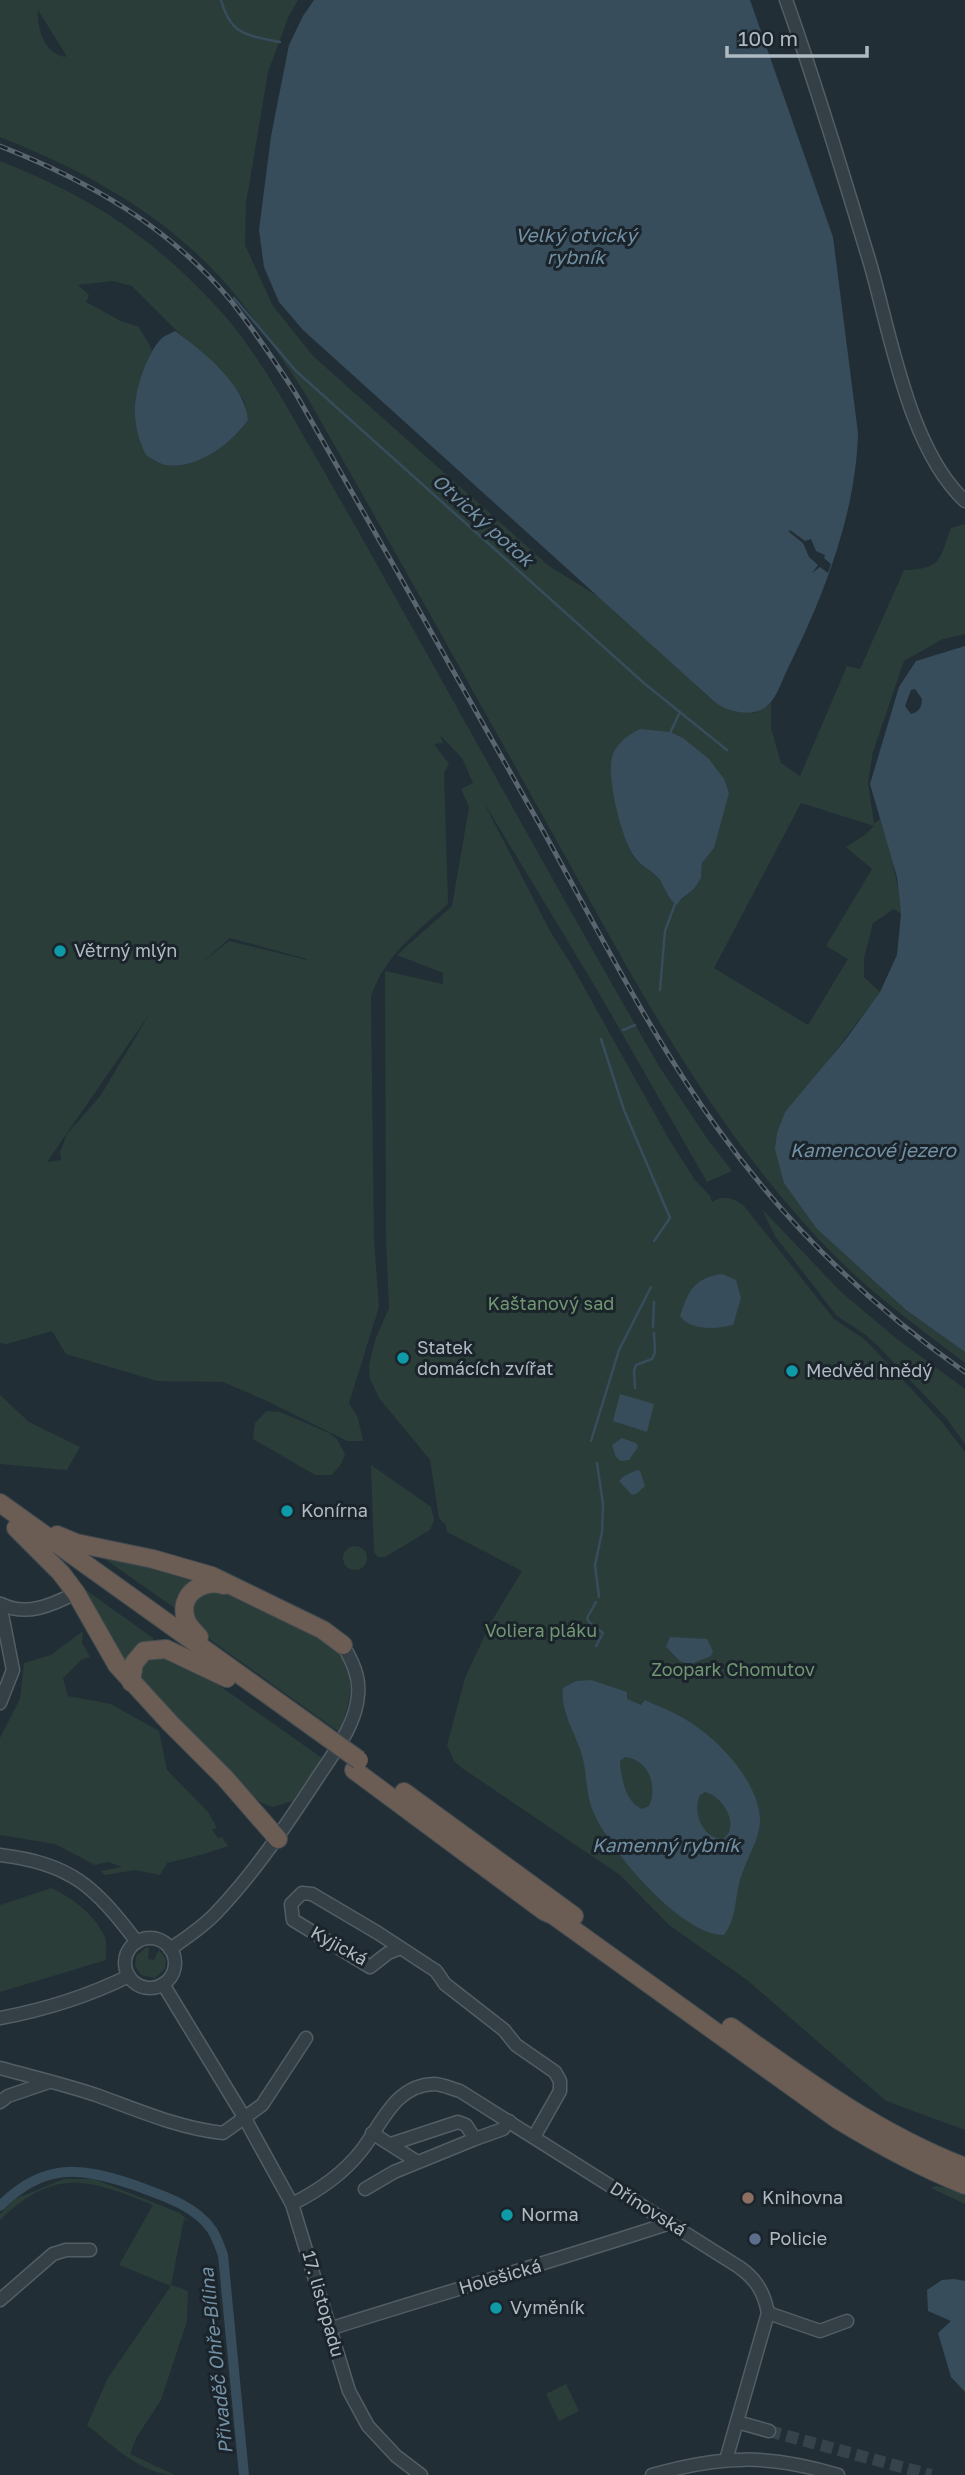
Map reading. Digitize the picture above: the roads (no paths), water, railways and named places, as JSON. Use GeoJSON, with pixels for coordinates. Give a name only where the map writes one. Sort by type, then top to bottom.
{"type":"FeatureCollection","features":[{"type":"Feature","properties":{"kind":"highway"},"geometry":{"type":"LineString","coordinates":[[0,1503],[76,1593],[106,1648],[131,1682],[225,1778],[278,1839]]}},
{"type":"Feature","properties":{"kind":"highway"},"geometry":{"type":"LineString","coordinates":[[0,1516],[76,1543],[212,1576],[323,1630],[344,1644]]}},
{"type":"Feature","properties":{"kind":"highway"},"geometry":{"type":"LineString","coordinates":[[19,1523],[215,1655],[544,1911],[837,2119],[884,2148],[933,2173],[965,2185]]}},
{"type":"Feature","properties":{"kind":"highway"},"geometry":{"type":"LineString","coordinates":[[19,1523],[227,1678],[311,1732]]}},
{"type":"Feature","properties":{"kind":"highway"},"geometry":{"type":"LineString","coordinates":[[215,1655],[187,1623],[186,1601],[196,1587],[204,1583],[215,1582],[237,1588]]}},
{"type":"Feature","properties":{"kind":"highway"},"geometry":{"type":"LineString","coordinates":[[131,1682],[134,1663],[144,1651],[166,1649],[227,1678]]}},
{"type":"Feature","properties":{"kind":"highway"},"geometry":{"type":"LineString","coordinates":[[356,1765],[848,2108],[895,2136],[965,2167]]}},
{"type":"Feature","properties":{"kind":"street"},"geometry":{"type":"LineString","coordinates":[[786,0],[870,263],[909,399],[926,445],[944,478],[965,501]]}},
{"type":"Feature","properties":{"kind":"street"},"geometry":{"type":"LineString","coordinates":[[1,1604],[13,1611],[25,1611],[50,1605],[76,1593]]}},
{"type":"Feature","properties":{"kind":"street"},"geometry":{"type":"LineString","coordinates":[[0,1703],[13,1670],[1,1604]]}},
{"type":"Feature","properties":{"kind":"street"},"geometry":{"type":"LineString","coordinates":[[170,1949],[214,1915],[254,1870],[278,1839],[348,1729],[355,1712],[359,1682],[344,1644]]}},
{"type":"Feature","properties":{"kind":"street"},"geometry":{"type":"LineString","coordinates":[[0,1855],[43,1862],[64,1870],[101,1897],[137,1942]]}},
{"type":"Feature","properties":{"kind":"street","name":"Kyjická"},"geometry":{"type":"LineString","coordinates":[[401,1948],[388,1953],[370,1967],[293,1920],[291,1904],[302,1893],[312,1894],[401,1948],[436,1971],[445,1984],[504,2030],[516,2045],[555,2072],[560,2081],[560,2091],[534,2137]]}},
{"type":"Feature","properties":{"kind":"street"},"geometry":{"type":"LineString","coordinates":[[151,1938],[170,1949],[174,1964],[169,1979],[163,1984],[156,1987],[141,1986],[129,1976],[125,1961],[131,1947],[137,1942],[151,1938]]}},
{"type":"Feature","properties":{"kind":"street"},"geometry":{"type":"LineString","coordinates":[[0,2018],[101,1989],[129,1976]]}},
{"type":"Feature","properties":{"kind":"street","name":"17. listopadu"},"geometry":{"type":"LineString","coordinates":[[163,1984],[292,2204],[349,2390],[369,2426],[396,2456],[421,2475]]}},
{"type":"Feature","properties":{"kind":"street"},"geometry":{"type":"LineString","coordinates":[[0,2068],[96,2095],[169,2123],[200,2131],[223,2133],[262,2105],[306,2038]]}},
{"type":"Feature","properties":{"kind":"street"},"geometry":{"type":"LineString","coordinates":[[0,2102],[8,2096],[50,2082]]}},
{"type":"Feature","properties":{"kind":"street","name":"Dřínovská"},"geometry":{"type":"LineString","coordinates":[[292,2204],[317,2191],[340,2173],[361,2151],[394,2103],[415,2088],[435,2084],[460,2091],[746,2272],[765,2295],[768,2313]]}},
{"type":"Feature","properties":{"kind":"street"},"geometry":{"type":"LineString","coordinates":[[365,2189],[416,2161],[503,2129],[504,2118]]}},
{"type":"Feature","properties":{"kind":"street"},"geometry":{"type":"LineString","coordinates":[[391,2144],[458,2122],[466,2125],[475,2139]]}},
{"type":"Feature","properties":{"kind":"street"},"geometry":{"type":"LineString","coordinates":[[372,2133],[416,2161]]}},
{"type":"Feature","properties":{"kind":"street","name":"Holešická"},"geometry":{"type":"LineString","coordinates":[[329,2329],[512,2272],[571,2257],[670,2223]]}},
{"type":"Feature","properties":{"kind":"street"},"geometry":{"type":"LineString","coordinates":[[0,2300],[53,2254],[66,2250],[90,2250]]}},
{"type":"Feature","properties":{"kind":"street"},"geometry":{"type":"LineString","coordinates":[[726,2459],[768,2313],[820,2331],[848,2321]]}},
{"type":"Feature","properties":{"kind":"street"},"geometry":{"type":"LineString","coordinates":[[737,2422],[769,2431]]}},
{"type":"Feature","properties":{"kind":"street"},"geometry":{"type":"LineString","coordinates":[[652,2475],[695,2463],[748,2458],[807,2465],[838,2475]]}},
{"type":"Feature","properties":{"kind":"water","name":"Velký otvický rybník"},"geometry":{"type":"Polygon","coordinates":[[[314,0],[750,0],[833,237],[858,433],[856,463],[845,522],[826,581],[776,693],[771,702],[759,711],[745,713],[717,704],[303,330],[279,302],[264,267],[259,230],[271,136],[289,45],[314,0]]]}},
{"type":"Feature","properties":{"kind":"water"},"geometry":{"type":"Polygon","coordinates":[[[175,331],[198,348],[231,382],[240,394],[248,420],[233,438],[213,453],[190,463],[166,465],[146,455],[139,439],[135,404],[142,373],[151,354],[161,339],[175,331]]]}},
{"type":"Feature","properties":{"kind":"water","name":"Kamencové jezero"},"geometry":{"type":"Polygon","coordinates":[[[965,646],[965,1352],[906,1310],[817,1229],[784,1183],[775,1149],[777,1133],[785,1112],[846,1039],[880,992],[897,955],[901,914],[897,877],[870,784],[899,687],[916,661],[965,646]],[[915,689],[911,690],[905,706],[911,714],[920,709],[922,699],[915,689]]]}},
{"type":"Feature","properties":{"kind":"water"},"geometry":{"type":"Polygon","coordinates":[[[640,729],[670,732],[683,738],[709,759],[724,779],[729,793],[714,848],[702,863],[701,878],[677,905],[659,879],[635,858],[616,807],[611,776],[613,754],[624,739],[640,729]]]}},
{"type":"Feature","properties":{"kind":"water"},"geometry":{"type":"Polygon","coordinates":[[[722,1274],[736,1280],[741,1298],[733,1325],[704,1328],[684,1321],[680,1316],[689,1293],[699,1282],[722,1274]]]}},
{"type":"Feature","properties":{"kind":"water"},"geometry":{"type":"Polygon","coordinates":[[[620,1394],[654,1404],[647,1432],[613,1421],[620,1394]]]}},
{"type":"Feature","properties":{"kind":"water"},"geometry":{"type":"Polygon","coordinates":[[[622,1438],[636,1443],[638,1447],[629,1460],[621,1461],[616,1457],[612,1445],[622,1438]]]}},
{"type":"Feature","properties":{"kind":"water"},"geometry":{"type":"Polygon","coordinates":[[[637,1470],[640,1471],[645,1486],[632,1495],[619,1481],[637,1470]]]}},
{"type":"Feature","properties":{"kind":"water"},"geometry":{"type":"Polygon","coordinates":[[[670,1637],[707,1639],[713,1651],[711,1656],[689,1665],[680,1661],[666,1647],[670,1637]]]}},
{"type":"Feature","properties":{"kind":"water","name":"Kamenný rybník"},"geometry":{"type":"Polygon","coordinates":[[[591,1680],[627,1692],[627,1699],[641,1705],[645,1700],[683,1718],[724,1750],[752,1789],[760,1825],[740,1882],[732,1921],[724,1935],[706,1931],[666,1905],[627,1864],[599,1823],[589,1799],[582,1756],[563,1703],[563,1688],[576,1681],[591,1680]],[[625,1757],[620,1761],[625,1788],[636,1806],[642,1809],[649,1806],[652,1799],[652,1783],[646,1768],[625,1757]],[[705,1792],[700,1795],[698,1816],[709,1834],[723,1839],[730,1827],[728,1812],[718,1799],[705,1792]]]}},
{"type":"Feature","properties":{"kind":"water"},"geometry":{"type":"Polygon","coordinates":[[[942,2280],[965,2281],[965,2392],[951,2377],[938,2333],[951,2321],[928,2311],[927,2290],[942,2280]]]}},
{"type":"Feature","properties":{"kind":"waterway"},"geometry":{"type":"LineString","coordinates":[[221,0],[230,21],[242,32],[280,42]]}},
{"type":"Feature","properties":{"kind":"waterway","name":"Otvický potok"},"geometry":{"type":"LineString","coordinates":[[234,298],[296,371],[645,684],[727,750]]}},
{"type":"Feature","properties":{"kind":"waterway"},"geometry":{"type":"LineString","coordinates":[[670,733],[679,714]]}},
{"type":"Feature","properties":{"kind":"waterway"},"geometry":{"type":"LineString","coordinates":[[660,990],[665,931],[675,904]]}},
{"type":"Feature","properties":{"kind":"waterway"},"geometry":{"type":"LineString","coordinates":[[623,1030],[635,1025]]}},
{"type":"Feature","properties":{"kind":"waterway"},"geometry":{"type":"LineString","coordinates":[[601,1039],[624,1110],[670,1218],[654,1241]]}},
{"type":"Feature","properties":{"kind":"waterway"},"geometry":{"type":"LineString","coordinates":[[591,1441],[619,1350],[651,1287]]}},
{"type":"Feature","properties":{"kind":"waterway"},"geometry":{"type":"LineString","coordinates":[[653,1327],[654,1302]]}},
{"type":"Feature","properties":{"kind":"waterway"},"geometry":{"type":"LineString","coordinates":[[635,1388],[636,1365],[652,1359],[655,1352],[654,1333]]}},
{"type":"Feature","properties":{"kind":"waterway"},"geometry":{"type":"LineString","coordinates":[[597,1463],[603,1504],[602,1532],[595,1565],[599,1597]]}},
{"type":"Feature","properties":{"kind":"waterway"},"geometry":{"type":"LineString","coordinates":[[596,1602],[587,1618],[603,1633],[596,1646]]}},
{"type":"Feature","properties":{"kind":"waterway","name":"Přivaděč Ohře-Bílina"},"geometry":{"type":"LineString","coordinates":[[0,2206],[16,2192],[47,2175],[79,2172],[115,2179],[155,2193],[187,2207],[205,2221],[214,2233],[223,2255],[244,2475]]}},
{"type":"Feature","properties":{"kind":"tunnel"},"geometry":{"type":"LineString","coordinates":[[769,2431],[931,2475]]}},
{"type":"Feature","properties":{"kind":"railway"},"geometry":{"type":"LineString","coordinates":[[0,146],[65,175],[126,209],[182,251],[232,302],[296,394],[536,818],[622,976],[692,1092],[744,1164],[831,1261],[895,1319],[965,1372]]}},
{"type":"Feature","properties":{"kind":"place","name":"Větrný mlýn"},"geometry":{"type":"Point","coordinates":[60,951]}},
{"type":"Feature","properties":{"kind":"place","name":"Statek domácích zvířat"},"geometry":{"type":"Point","coordinates":[403,1358]}},
{"type":"Feature","properties":{"kind":"place","name":"Medvěd hnědý"},"geometry":{"type":"Point","coordinates":[792,1371]}},
{"type":"Feature","properties":{"kind":"place","name":"Konírna"},"geometry":{"type":"Point","coordinates":[287,1511]}},
{"type":"Feature","properties":{"kind":"place","name":"Knihovna"},"geometry":{"type":"Point","coordinates":[748,2198]}},
{"type":"Feature","properties":{"kind":"place","name":"Norma"},"geometry":{"type":"Point","coordinates":[507,2215]}},
{"type":"Feature","properties":{"kind":"place","name":"Policie"},"geometry":{"type":"Point","coordinates":[755,2239]}},
{"type":"Feature","properties":{"kind":"place","name":"Vyměník"},"geometry":{"type":"Point","coordinates":[496,2308]}},
{"type":"Feature","properties":{"kind":"park label","name":"Kaštanový sad"},"geometry":{"type":"Point","coordinates":[551,1304]}},
{"type":"Feature","properties":{"kind":"park label","name":"Voliera pláku"},"geometry":{"type":"Point","coordinates":[541,1631]}},
{"type":"Feature","properties":{"kind":"park label","name":"Zoopark Chomutov"},"geometry":{"type":"Point","coordinates":[733,1670]}}]}
